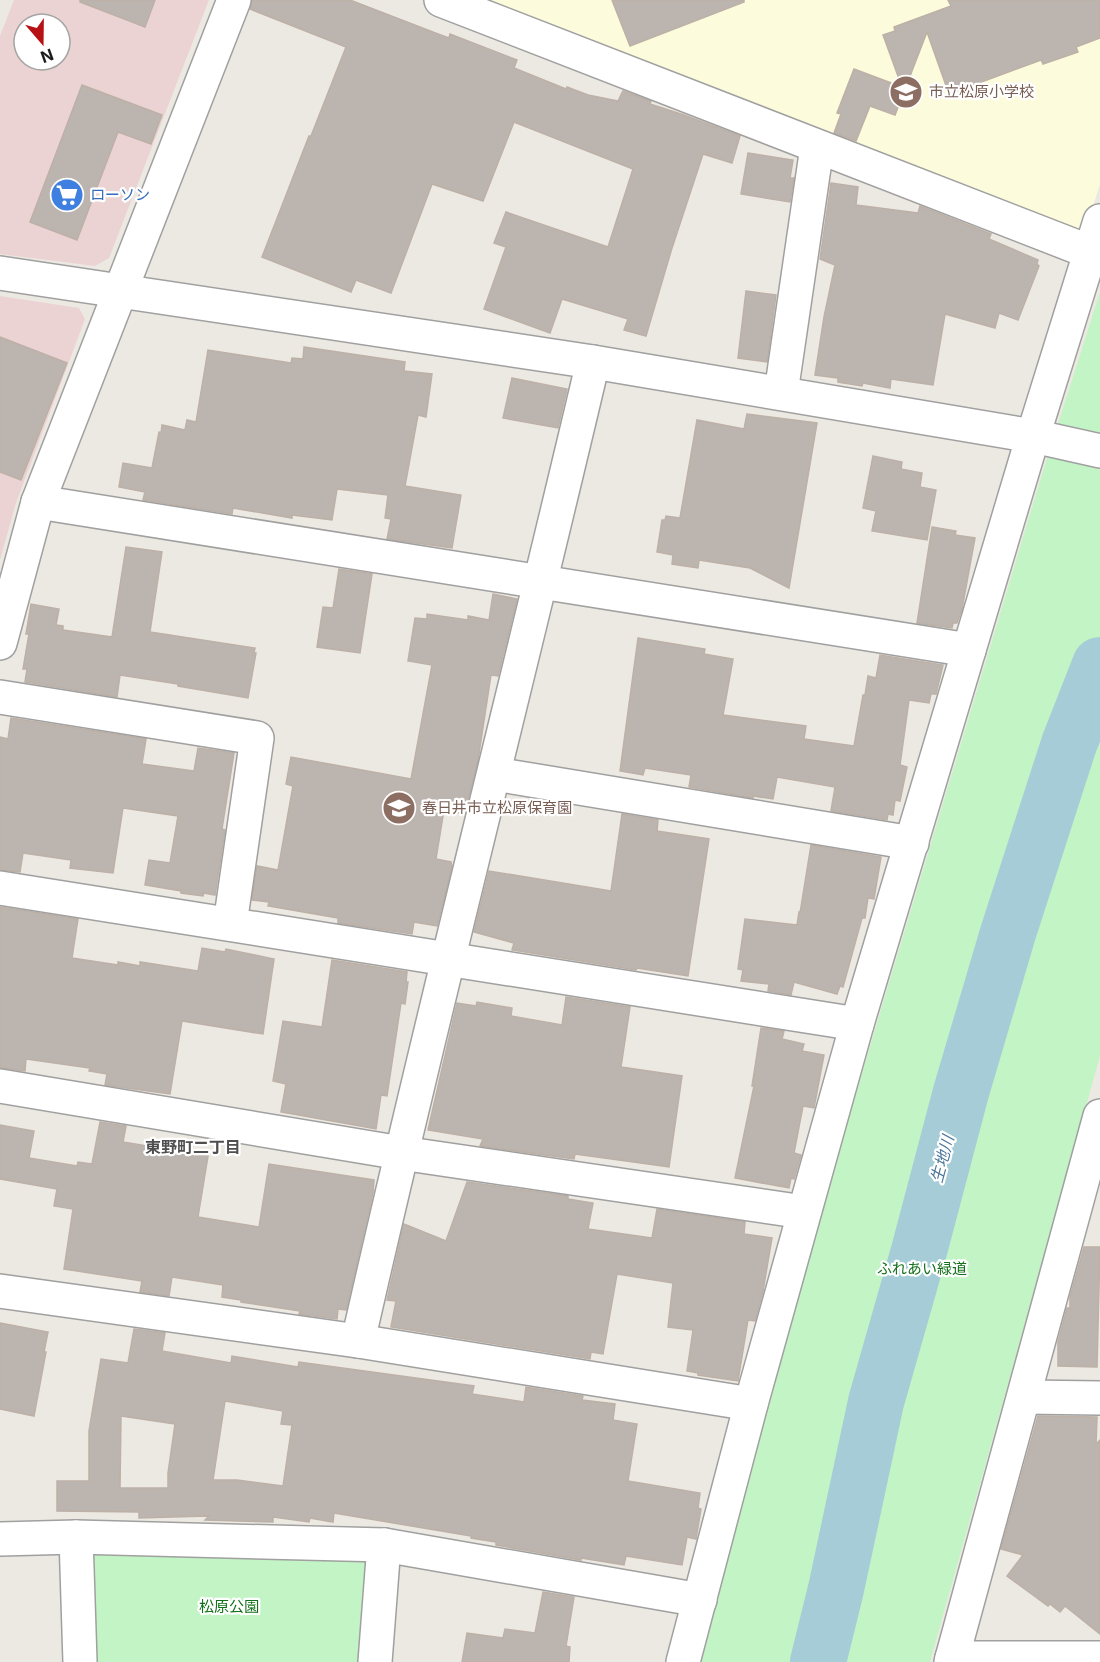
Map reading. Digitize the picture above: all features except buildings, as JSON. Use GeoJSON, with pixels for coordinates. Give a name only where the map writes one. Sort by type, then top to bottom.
{"type":"FeatureCollection","features":[{"type":"Feature","properties":{"kind":"street"},"geometry":{"type":"LineString","coordinates":[[0,643],[38,501],[234,0]]}},
{"type":"Feature","properties":{"kind":"street"},"geometry":{"type":"LineString","coordinates":[[441,0],[1090,252]]}},
{"type":"Feature","properties":{"kind":"street"},"geometry":{"type":"LineString","coordinates":[[782,393],[817,147]]}},
{"type":"Feature","properties":{"kind":"street"},"geometry":{"type":"LineString","coordinates":[[683,1662],[751,1404],[857,1024],[969,650],[1041,437],[1100,221]]}},
{"type":"Feature","properties":{"kind":"street"},"geometry":{"type":"LineString","coordinates":[[0,273],[593,362],[1041,437],[1100,451]]}},
{"type":"Feature","properties":{"kind":"street"},"geometry":{"type":"LineString","coordinates":[[358,1341],[401,1153],[495,774],[593,362]]}},
{"type":"Feature","properties":{"kind":"street"},"geometry":{"type":"LineString","coordinates":[[38,501],[969,650]]}},
{"type":"Feature","properties":{"kind":"street"},"geometry":{"type":"LineString","coordinates":[[0,697],[257,738],[230,924]]}},
{"type":"Feature","properties":{"kind":"street"},"geometry":{"type":"LineString","coordinates":[[495,774],[912,843]]}},
{"type":"Feature","properties":{"kind":"street"},"geometry":{"type":"LineString","coordinates":[[0,888],[857,1024]]}},
{"type":"Feature","properties":{"kind":"street"},"geometry":{"type":"LineString","coordinates":[[0,1086],[401,1153],[804,1212]]}},
{"type":"Feature","properties":{"kind":"street"},"geometry":{"type":"LineString","coordinates":[[1099,1658],[951,1660],[1023,1397],[1090,1187],[1100,1116]]}},
{"type":"Feature","properties":{"kind":"street"},"geometry":{"type":"LineString","coordinates":[[0,1291],[358,1341],[751,1404]]}},
{"type":"Feature","properties":{"kind":"street"},"geometry":{"type":"LineString","coordinates":[[1023,1397],[1100,1398]]}},
{"type":"Feature","properties":{"kind":"street"},"geometry":{"type":"LineString","coordinates":[[0,1539],[76,1537],[384,1545],[700,1600]]}},
{"type":"Feature","properties":{"kind":"street"},"geometry":{"type":"LineString","coordinates":[[76,1537],[80,1662]]}},
{"type":"Feature","properties":{"kind":"street"},"geometry":{"type":"LineString","coordinates":[[375,1662],[384,1545]]}},
{"type":"Feature","properties":{"kind":"shaded area"},"geometry":{"type":"Polygon","coordinates":[[[14,0],[209,0],[109,258],[95,266],[0,254],[0,36],[14,0]]]}},
{"type":"Feature","properties":{"kind":"shaded area","name":"市立松原小学校"},"geometry":{"type":"Polygon","coordinates":[[[474,0],[1100,0],[1100,184],[1087,225],[1074,232],[474,0]]]}},
{"type":"Feature","properties":{"kind":"shaded area"},"geometry":{"type":"Polygon","coordinates":[[[0,296],[79,308],[85,319],[16,503],[0,560],[0,296]]]}},
{"type":"Feature","properties":{"kind":"green space","name":"ふれあい緑道"},"geometry":{"type":"Polygon","coordinates":[[[1100,292],[1100,1056],[930,1662],[695,1662],[819,1216],[1043,471],[1100,292]]]}},
{"type":"Feature","properties":{"kind":"green space","name":"松原公園"},"geometry":{"type":"Polygon","coordinates":[[[99,1551],[361,1553],[370,1565],[361,1662],[88,1662],[89,1561],[99,1551]]]}},
{"type":"Feature","properties":{"kind":"waterway","name":"生地川"},"geometry":{"type":"LineString","coordinates":[[818,1662],[876,1402],[961,1092],[1008,933],[1069,744],[1100,665]]}},
{"type":"Feature","properties":{"kind":"place","name":"市立松原小学校"},"geometry":{"type":"Point","coordinates":[906,92]}},
{"type":"Feature","properties":{"kind":"place","name":"ローソン"},"geometry":{"type":"Point","coordinates":[67,195]}},
{"type":"Feature","properties":{"kind":"place","name":"春日井市立松原保育園"},"geometry":{"type":"Point","coordinates":[399,808]}},
{"type":"Feature","properties":{"kind":"district","name":"東野町二丁目"},"geometry":{"type":"Point","coordinates":[193,1147]}}]}
